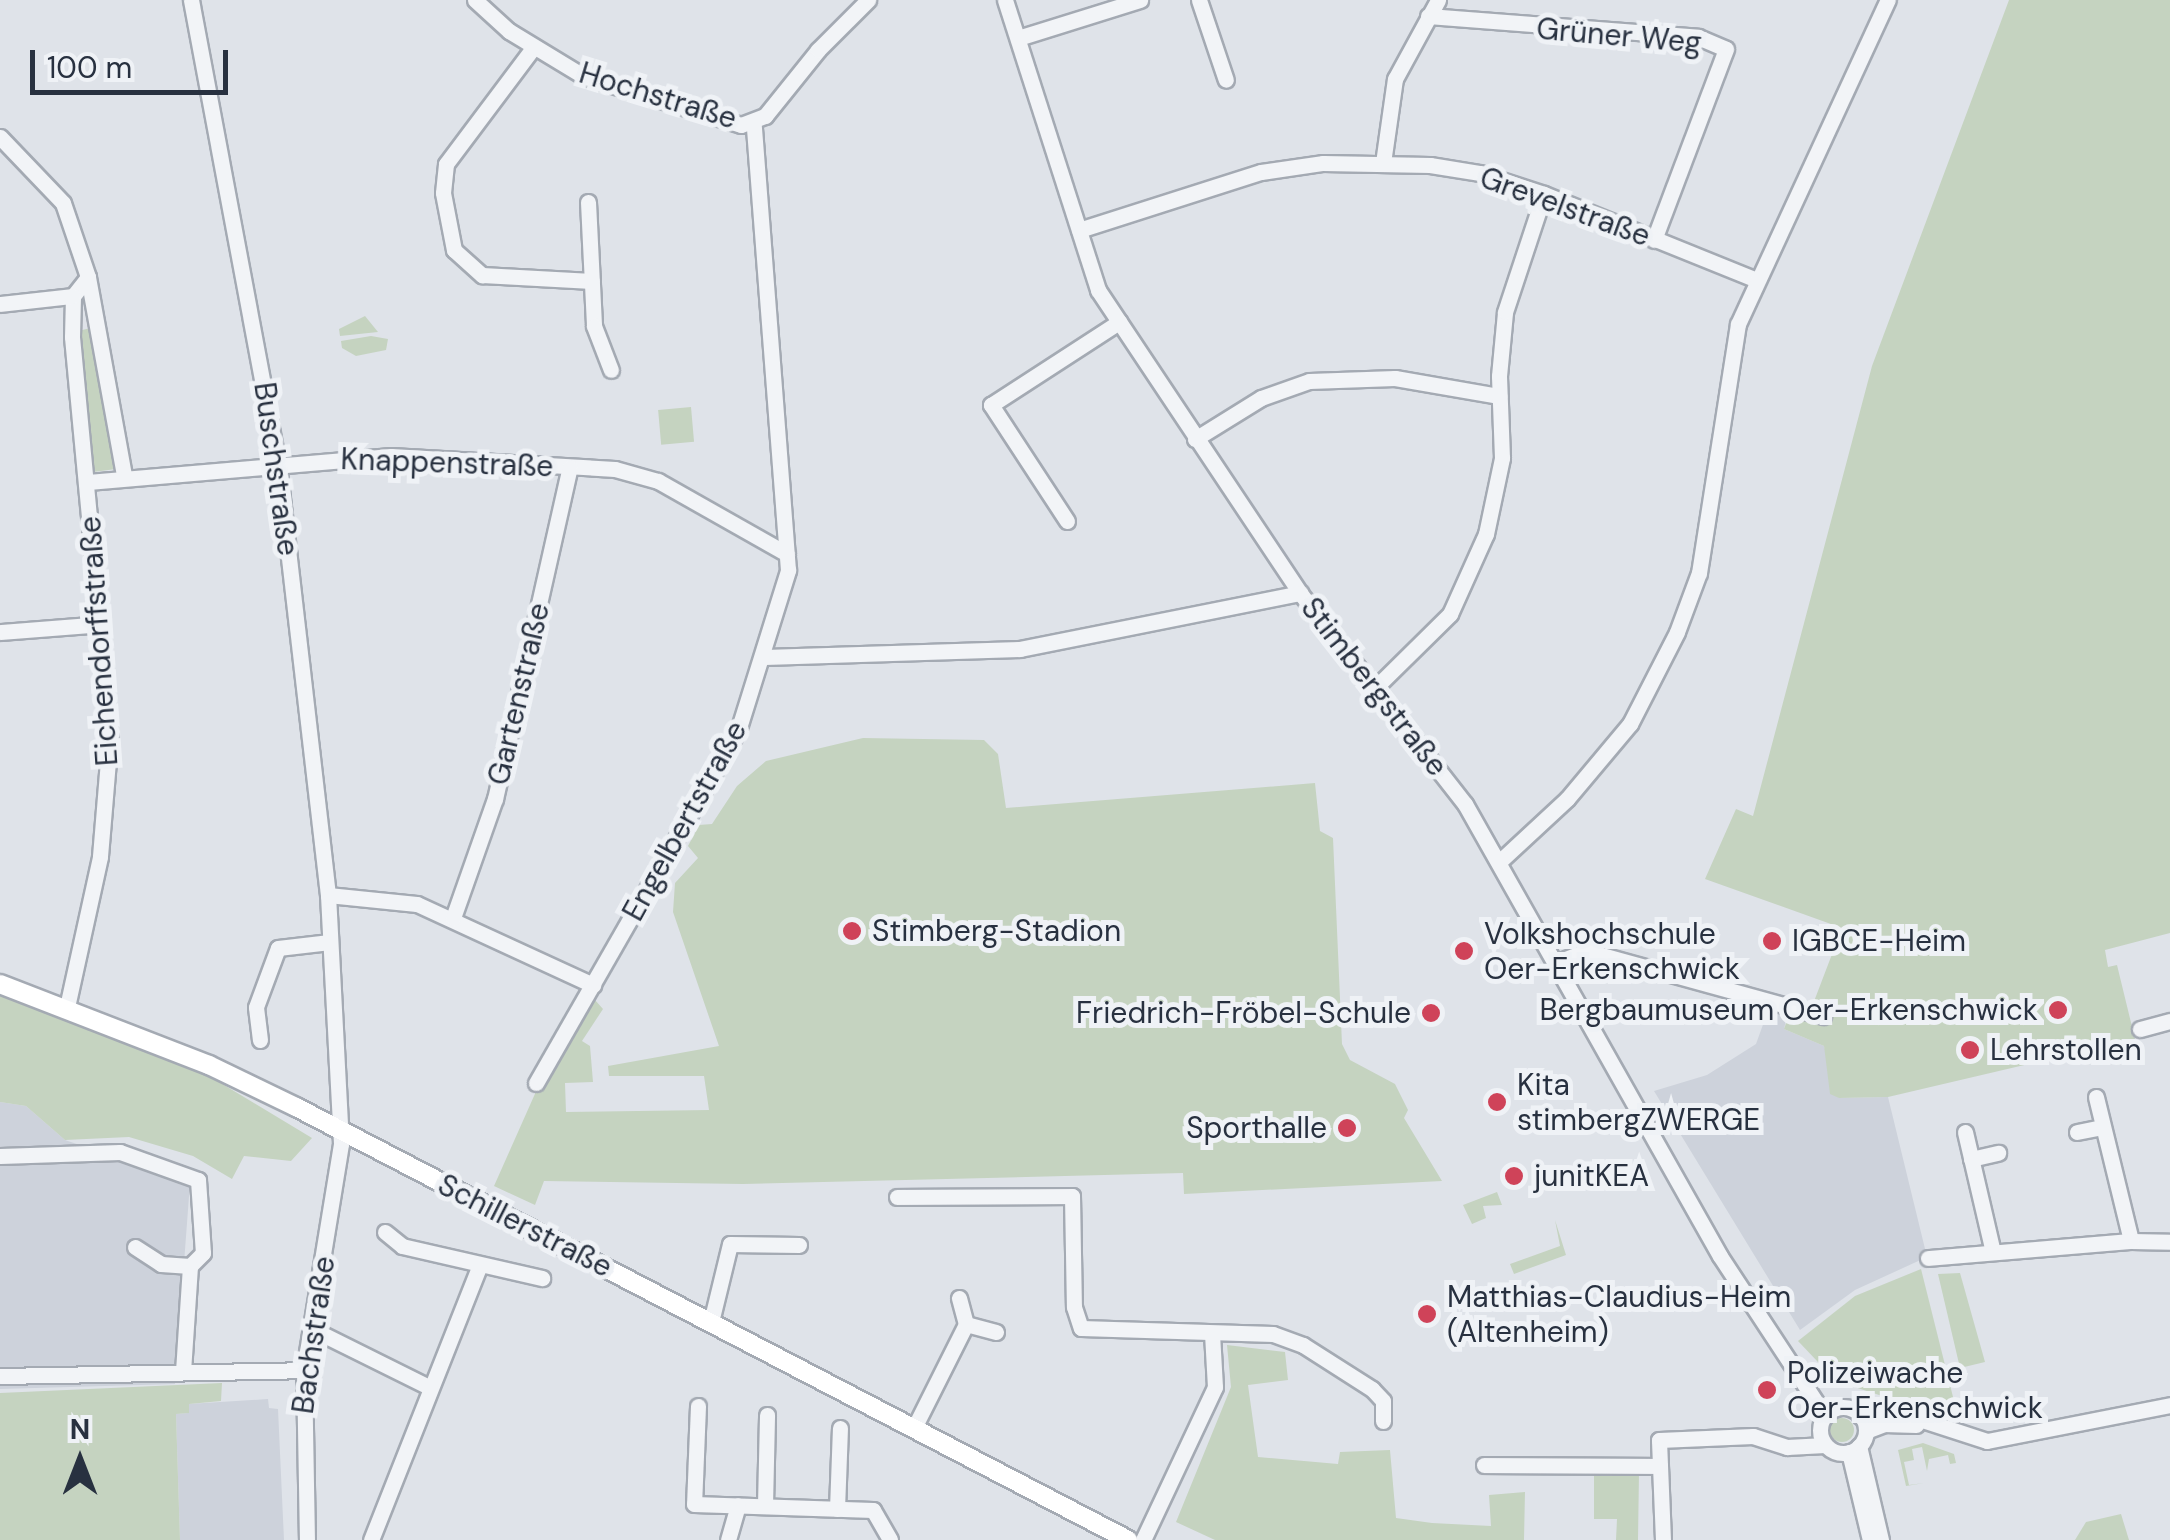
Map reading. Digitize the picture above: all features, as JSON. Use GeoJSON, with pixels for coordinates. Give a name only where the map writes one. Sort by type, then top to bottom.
{"type":"FeatureCollection","features":[{"type":"Feature","properties":{"kind":"main road","name":"Schillerstraße"},"geometry":{"type":"LineString","coordinates":[[0,984],[209,1065],[1128,1540]]}},
{"type":"Feature","properties":{"kind":"street","name":"Buschstraße"},"geometry":{"type":"LineString","coordinates":[[192,0],[278,463],[328,895],[339,1130]]}},
{"type":"Feature","properties":{"kind":"street","name":"Hochstraße"},"geometry":{"type":"LineString","coordinates":[[475,0],[533,48],[583,76],[754,124],[868,0]]}},
{"type":"Feature","properties":{"kind":"street","name":"Stimbergstraße"},"geometry":{"type":"LineString","coordinates":[[1006,0],[1098,290],[1300,593],[1465,804],[1720,1256],[1788,1355],[1827,1425],[1859,1436]]}},
{"type":"Feature","properties":{"kind":"street"},"geometry":{"type":"LineString","coordinates":[[1018,38],[1140,0]]}},
{"type":"Feature","properties":{"kind":"street"},"geometry":{"type":"LineString","coordinates":[[1199,0],[1226,80]]}},
{"type":"Feature","properties":{"kind":"street"},"geometry":{"type":"LineString","coordinates":[[1384,163],[1395,78],[1438,0]]}},
{"type":"Feature","properties":{"kind":"street"},"geometry":{"type":"LineString","coordinates":[[1499,862],[1567,799],[1630,724],[1677,632],[1700,573],[1726,374],[1754,279],[1888,0]]}},
{"type":"Feature","properties":{"kind":"street","name":"Grüner Weg"},"geometry":{"type":"LineString","coordinates":[[1428,16],[1698,36],[1726,49],[1654,240]]}},
{"type":"Feature","properties":{"kind":"street"},"geometry":{"type":"LineString","coordinates":[[533,48],[446,164],[442,193],[454,250],[482,275],[592,281]]}},
{"type":"Feature","properties":{"kind":"street","name":"Engelbertstraße"},"geometry":{"type":"LineString","coordinates":[[536,1083],[738,731],[788,570],[754,124]]}},
{"type":"Feature","properties":{"kind":"street","name":"Eichendorffstraße"},"geometry":{"type":"LineString","coordinates":[[0,137],[63,204],[88,277],[124,476]]}},
{"type":"Feature","properties":{"kind":"street","name":"Grevelstraße"},"geometry":{"type":"LineString","coordinates":[[1079,230],[1260,172],[1384,163],[1480,173],[1544,194],[1754,279]]}},
{"type":"Feature","properties":{"kind":"street"},"geometry":{"type":"LineString","coordinates":[[1374,690],[1450,614],[1472,571],[1497,495],[1499,396],[1512,281],[1544,194]]}},
{"type":"Feature","properties":{"kind":"street"},"geometry":{"type":"LineString","coordinates":[[588,202],[594,326],[611,370]]}},
{"type":"Feature","properties":{"kind":"street"},"geometry":{"type":"LineString","coordinates":[[0,304],[73,296],[88,277]]}},
{"type":"Feature","properties":{"kind":"street","name":"Eichendorffstraße"},"geometry":{"type":"LineString","coordinates":[[67,1008],[108,796],[102,624],[73,296]]}},
{"type":"Feature","properties":{"kind":"street"},"geometry":{"type":"LineString","coordinates":[[1067,521],[991,405],[1119,322]]}},
{"type":"Feature","properties":{"kind":"street"},"geometry":{"type":"LineString","coordinates":[[1196,438],[1261,398],[1324,379],[1395,378],[1499,396]]}},
{"type":"Feature","properties":{"kind":"street","name":"Knappenstraße"},"geometry":{"type":"LineString","coordinates":[[88,482],[391,456],[570,467],[658,480],[787,554]]}},
{"type":"Feature","properties":{"kind":"street","name":"Gartenstraße"},"geometry":{"type":"LineString","coordinates":[[453,918],[495,799],[570,467]]}},
{"type":"Feature","properties":{"kind":"street"},"geometry":{"type":"LineString","coordinates":[[764,656],[1020,649],[1300,593]]}},
{"type":"Feature","properties":{"kind":"street"},"geometry":{"type":"LineString","coordinates":[[0,632],[102,624]]}},
{"type":"Feature","properties":{"kind":"street"},"geometry":{"type":"LineString","coordinates":[[328,895],[386,898],[453,918],[593,985]]}},
{"type":"Feature","properties":{"kind":"street"},"geometry":{"type":"LineString","coordinates":[[260,1040],[256,1007],[278,948],[330,942]]}},
{"type":"Feature","properties":{"kind":"street"},"geometry":{"type":"LineString","coordinates":[[1554,963],[1586,950],[1824,1016]]}},
{"type":"Feature","properties":{"kind":"street"},"geometry":{"type":"LineString","coordinates":[[2140,1028],[2170,1022]]}},
{"type":"Feature","properties":{"kind":"street"},"geometry":{"type":"LineString","coordinates":[[2096,1097],[2131,1240]]}},
{"type":"Feature","properties":{"kind":"street"},"geometry":{"type":"LineString","coordinates":[[2077,1132],[2102,1127]]}},
{"type":"Feature","properties":{"kind":"street","name":"Bachstraße"},"geometry":{"type":"LineString","coordinates":[[306,1540],[304,1370],[335,1196],[339,1130]]}},
{"type":"Feature","properties":{"kind":"street"},"geometry":{"type":"LineString","coordinates":[[1965,1132],[1992,1248]]}},
{"type":"Feature","properties":{"kind":"street"},"geometry":{"type":"LineString","coordinates":[[0,1156],[120,1152],[198,1180],[203,1253],[190,1266],[183,1371]]}},
{"type":"Feature","properties":{"kind":"street"},"geometry":{"type":"LineString","coordinates":[[1971,1159],[1998,1153]]}},
{"type":"Feature","properties":{"kind":"street"},"geometry":{"type":"LineString","coordinates":[[896,1197],[1072,1196],[1074,1307],[1081,1328],[1272,1334],[1302,1345],[1372,1389],[1383,1402],[1383,1421]]}},
{"type":"Feature","properties":{"kind":"street","name":"Schillerstraße"},"geometry":{"type":"LineString","coordinates":[[386,1232],[402,1246],[542,1278]]}},
{"type":"Feature","properties":{"kind":"street"},"geometry":{"type":"LineString","coordinates":[[1928,1258],[1992,1248],[2131,1240],[2170,1242]]}},
{"type":"Feature","properties":{"kind":"street"},"geometry":{"type":"LineString","coordinates":[[711,1322],[730,1244],[798,1246]]}},
{"type":"Feature","properties":{"kind":"street"},"geometry":{"type":"LineString","coordinates":[[134,1247],[162,1264],[190,1266]]}},
{"type":"Feature","properties":{"kind":"street"},"geometry":{"type":"LineString","coordinates":[[371,1540],[480,1265]]}},
{"type":"Feature","properties":{"kind":"street"},"geometry":{"type":"LineString","coordinates":[[914,1428],[966,1324],[959,1298]]}},
{"type":"Feature","properties":{"kind":"street"},"geometry":{"type":"LineString","coordinates":[[966,1324],[996,1332]]}},
{"type":"Feature","properties":{"kind":"street"},"geometry":{"type":"LineString","coordinates":[[310,1328],[430,1387]]}},
{"type":"Feature","properties":{"kind":"street"},"geometry":{"type":"LineString","coordinates":[[1143,1540],[1215,1387],[1212,1332]]}},
{"type":"Feature","properties":{"kind":"street"},"geometry":{"type":"LineString","coordinates":[[0,1376],[304,1370]]}},
{"type":"Feature","properties":{"kind":"street"},"geometry":{"type":"LineString","coordinates":[[1859,1436],[1884,1424],[1930,1426],[1968,1439],[2006,1440],[2170,1405]]}},
{"type":"Feature","properties":{"kind":"street"},"geometry":{"type":"LineString","coordinates":[[698,1406],[694,1504],[874,1510],[890,1540]]}},
{"type":"Feature","properties":{"kind":"street"},"geometry":{"type":"LineString","coordinates":[[765,1504],[767,1414]]}},
{"type":"Feature","properties":{"kind":"street"},"geometry":{"type":"LineString","coordinates":[[1664,1540],[1658,1440],[1771,1441],[1827,1425]]}},
{"type":"Feature","properties":{"kind":"street","name":"Stimbergstraße"},"geometry":{"type":"LineString","coordinates":[[1827,1425],[1859,1436]]}},
{"type":"Feature","properties":{"kind":"street"},"geometry":{"type":"LineString","coordinates":[[837,1508],[840,1428]]}},
{"type":"Feature","properties":{"kind":"street"},"geometry":{"type":"LineString","coordinates":[[1859,1436],[1870,1540]]}},
{"type":"Feature","properties":{"kind":"street"},"geometry":{"type":"LineString","coordinates":[[1859,1436],[1882,1540]]}},
{"type":"Feature","properties":{"kind":"street"},"geometry":{"type":"LineString","coordinates":[[1484,1465],[1660,1466]]}},
{"type":"Feature","properties":{"kind":"street"},"geometry":{"type":"LineString","coordinates":[[728,1540],[738,1505]]}},
{"type":"Feature","properties":{"kind":"shaded area"},"geometry":{"type":"Polygon","coordinates":[[[1760,1008],[1787,1016],[1784,1029],[1824,1046],[1839,1098],[1888,1097],[1927,1257],[1855,1290],[1800,1330],[1654,1091],[1707,1075],[1756,1044],[1765,1019],[1760,1008]]]}},
{"type":"Feature","properties":{"kind":"shaded area"},"geometry":{"type":"Polygon","coordinates":[[[0,1102],[26,1106],[65,1140],[190,1183],[175,1384],[0,1389],[0,1102]]]}},
{"type":"Feature","properties":{"kind":"shaded area"},"geometry":{"type":"Polygon","coordinates":[[[268,1399],[269,1408],[278,1409],[284,1540],[180,1540],[176,1414],[188,1413],[188,1404],[268,1399]]]}},
{"type":"Feature","properties":{"kind":"green space"},"geometry":{"type":"Polygon","coordinates":[[[2009,0],[2170,0],[2170,933],[2105,950],[2108,967],[2117,965],[2135,1039],[1888,1097],[1839,1098],[1830,1094],[1824,1046],[1784,1029],[1790,1012],[1822,1021],[1824,1008],[1813,1004],[1842,928],[1705,879],[1736,809],[1753,816],[1872,366],[2009,0]]]}},
{"type":"Feature","properties":{"kind":"green space"},"geometry":{"type":"Polygon","coordinates":[[[365,316],[378,332],[340,336],[339,329],[365,316]]]}},
{"type":"Feature","properties":{"kind":"green space"},"geometry":{"type":"Polygon","coordinates":[[[95,327],[116,469],[93,472],[78,331],[95,327]]]}},
{"type":"Feature","properties":{"kind":"green space"},"geometry":{"type":"Polygon","coordinates":[[[371,336],[388,339],[386,350],[356,356],[342,348],[341,341],[371,336]]]}},
{"type":"Feature","properties":{"kind":"green space"},"geometry":{"type":"Polygon","coordinates":[[[691,407],[694,442],[661,445],[658,410],[691,407]]]}},
{"type":"Feature","properties":{"kind":"green space"},"geometry":{"type":"Polygon","coordinates":[[[863,738],[984,740],[998,754],[1006,808],[1315,783],[1320,831],[1333,838],[1342,1044],[1350,1060],[1395,1084],[1408,1110],[1404,1118],[1442,1181],[1184,1194],[1183,1173],[743,1184],[544,1181],[535,1205],[494,1186],[550,1060],[595,1000],[603,1009],[582,1041],[590,1046],[593,1082],[565,1083],[566,1112],[709,1110],[704,1076],[609,1076],[608,1066],[719,1046],[673,912],[675,883],[698,858],[688,846],[699,825],[712,824],[737,786],[766,761],[863,738]]]}},
{"type":"Feature","properties":{"kind":"green space"},"geometry":{"type":"Polygon","coordinates":[[[0,995],[76,1020],[214,1079],[312,1138],[291,1161],[244,1156],[232,1179],[193,1156],[129,1137],[65,1140],[26,1106],[0,1102],[0,995]]]}},
{"type":"Feature","properties":{"kind":"green space"},"geometry":{"type":"Polygon","coordinates":[[[1497,1192],[1502,1205],[1483,1206],[1486,1218],[1472,1224],[1463,1205],[1497,1192]]]}},
{"type":"Feature","properties":{"kind":"green space"},"geometry":{"type":"Polygon","coordinates":[[[1555,1220],[1566,1255],[1514,1274],[1510,1264],[1560,1246],[1555,1220]]]}},
{"type":"Feature","properties":{"kind":"green space"},"geometry":{"type":"Polygon","coordinates":[[[1921,1269],[1959,1421],[1836,1381],[1798,1341],[1855,1296],[1921,1269]]]}},
{"type":"Feature","properties":{"kind":"green space"},"geometry":{"type":"Polygon","coordinates":[[[1960,1273],[1985,1362],[1960,1368],[1938,1274],[1960,1273]]]}},
{"type":"Feature","properties":{"kind":"green space"},"geometry":{"type":"Polygon","coordinates":[[[1227,1345],[1285,1352],[1288,1380],[1248,1385],[1258,1457],[1338,1464],[1340,1452],[1390,1450],[1396,1518],[1432,1523],[1491,1526],[1489,1495],[1525,1492],[1524,1540],[1215,1540],[1176,1522],[1231,1387],[1227,1345]]]}},
{"type":"Feature","properties":{"kind":"green space"},"geometry":{"type":"Polygon","coordinates":[[[222,1383],[221,1401],[189,1404],[189,1413],[176,1414],[180,1540],[0,1540],[0,1393],[222,1383]]]}},
{"type":"Feature","properties":{"kind":"green space"},"geometry":{"type":"Polygon","coordinates":[[[1842,1418],[1854,1430],[1842,1442],[1830,1430],[1842,1418]]]}},
{"type":"Feature","properties":{"kind":"green space"},"geometry":{"type":"Polygon","coordinates":[[[1923,1443],[1954,1454],[1956,1463],[1950,1464],[1948,1455],[1929,1459],[1927,1471],[1922,1447],[1912,1449],[1914,1460],[1904,1462],[1909,1485],[1924,1483],[1906,1486],[1898,1450],[1923,1443]]]}},
{"type":"Feature","properties":{"kind":"green space"},"geometry":{"type":"Polygon","coordinates":[[[1594,1473],[1639,1473],[1638,1540],[1616,1540],[1617,1519],[1594,1519],[1594,1473]]]}},
{"type":"Feature","properties":{"kind":"green space"},"geometry":{"type":"Polygon","coordinates":[[[2121,1514],[2129,1540],[2075,1540],[2086,1522],[2121,1514]]]}},
{"type":"Feature","properties":{"kind":"place","name":"Stimberg-Stadion"},"geometry":{"type":"Point","coordinates":[852,931]}},
{"type":"Feature","properties":{"kind":"place","name":"IGBCE-Heim"},"geometry":{"type":"Point","coordinates":[1772,941]}},
{"type":"Feature","properties":{"kind":"place","name":"Volkshochschule Oer-Erkenschwick"},"geometry":{"type":"Point","coordinates":[1464,951]}},
{"type":"Feature","properties":{"kind":"place","name":"Bergbaumuseum Oer-Erkenschwick"},"geometry":{"type":"Point","coordinates":[2058,1010]}},
{"type":"Feature","properties":{"kind":"place","name":"Friedrich-Fröbel-Schule"},"geometry":{"type":"Point","coordinates":[1431,1013]}},
{"type":"Feature","properties":{"kind":"place","name":"Lehrstollen"},"geometry":{"type":"Point","coordinates":[1970,1050]}},
{"type":"Feature","properties":{"kind":"place","name":"Kita stimbergZWERGE"},"geometry":{"type":"Point","coordinates":[1497,1102]}},
{"type":"Feature","properties":{"kind":"place","name":"Sporthalle"},"geometry":{"type":"Point","coordinates":[1347,1128]}},
{"type":"Feature","properties":{"kind":"place","name":"junitKEA"},"geometry":{"type":"Point","coordinates":[1514,1176]}},
{"type":"Feature","properties":{"kind":"place","name":"Matthias-Claudius-Heim (Altenheim)"},"geometry":{"type":"Point","coordinates":[1427,1314]}},
{"type":"Feature","properties":{"kind":"place","name":"Polizeiwache Oer-Erkenschwick"},"geometry":{"type":"Point","coordinates":[1767,1390]}}]}
